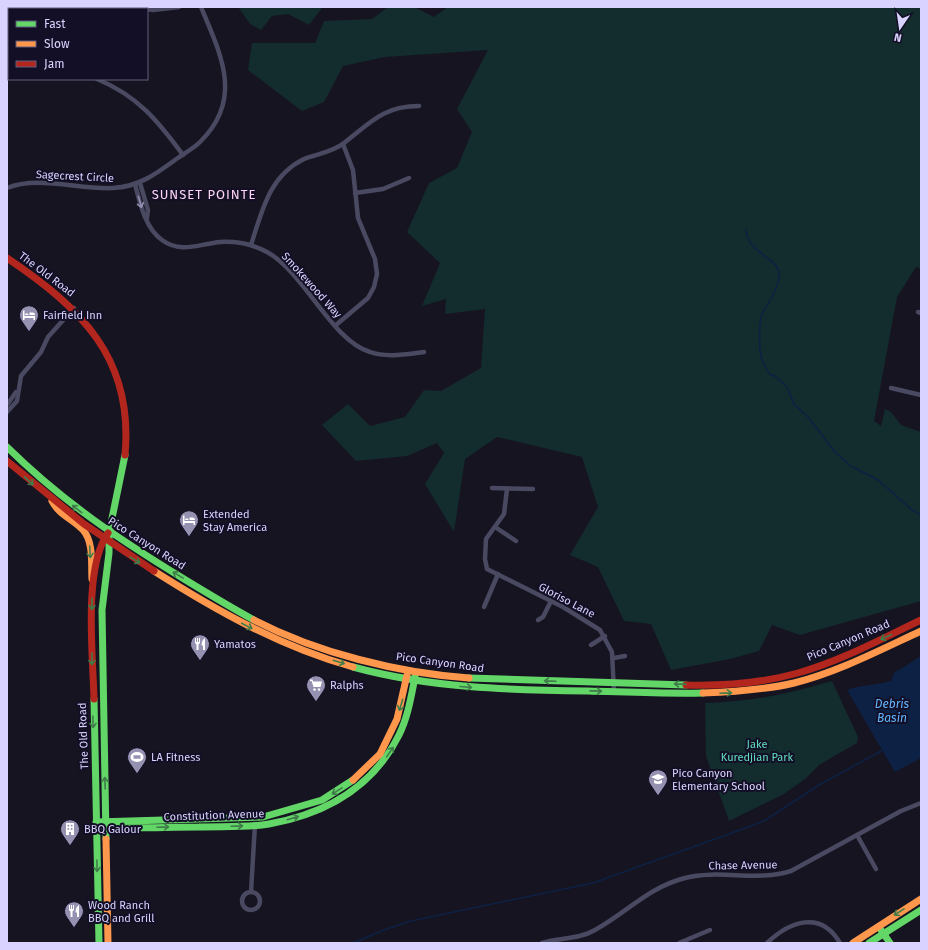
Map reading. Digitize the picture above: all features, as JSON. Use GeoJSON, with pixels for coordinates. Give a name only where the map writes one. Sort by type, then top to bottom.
{"type":"FeatureCollection","features":[{"type":"Feature","properties":{"kind":"main road","name":"The Old Road"},"geometry":{"type":"LineString","coordinates":[[7,258],[56,291],[74,308],[90,327],[106,352],[119,385],[124,408],[127,431],[126,457],[122,482],[108,533],[110,554],[102,610],[108,943]]}},
{"type":"Feature","properties":{"kind":"main road","name":"Pico Canyon Road"},"geometry":{"type":"LineString","coordinates":[[7,447],[57,493],[108,533],[226,605],[282,633],[344,655],[408,670],[472,679],[614,683],[739,683],[778,677],[830,662],[921,620]]}},
{"type":"Feature","properties":{"kind":"main road","name":"Pico Canyon Road"},"geometry":{"type":"LineString","coordinates":[[7,461],[52,501],[109,544],[195,597],[271,638],[349,665],[406,679],[476,688],[614,692],[730,693],[775,687],[830,672],[921,631]]}},
{"type":"Feature","properties":{"kind":"main road"},"geometry":{"type":"LineString","coordinates":[[52,501],[56,509],[87,536],[90,547],[93,587]]}},
{"type":"Feature","properties":{"kind":"main road"},"geometry":{"type":"LineString","coordinates":[[102,538],[108,533]]}},
{"type":"Feature","properties":{"kind":"main road","name":"The Old Road"},"geometry":{"type":"LineString","coordinates":[[99,943],[92,677],[93,587],[102,538]]}},
{"type":"Feature","properties":{"kind":"main road","name":"Constitution Avenue"},"geometry":{"type":"LineString","coordinates":[[255,821],[315,802],[345,786],[363,773],[380,754],[389,739],[403,698],[408,670]]}},
{"type":"Feature","properties":{"kind":"main road","name":"Constitution Avenue"},"geometry":{"type":"LineString","coordinates":[[96,825],[289,819],[313,812],[338,801],[362,785],[374,773],[399,738],[408,713],[416,671]]}},
{"type":"Feature","properties":{"kind":"main road"},"geometry":{"type":"LineString","coordinates":[[853,943],[921,899]]}},
{"type":"Feature","properties":{"kind":"main road"},"geometry":{"type":"LineString","coordinates":[[869,943],[921,910]]}},
{"type":"Feature","properties":{"kind":"main road"},"geometry":{"type":"LineString","coordinates":[[878,926],[890,943]]}},
{"type":"Feature","properties":{"kind":"street"},"geometry":{"type":"LineString","coordinates":[[148,9],[179,7]]}},
{"type":"Feature","properties":{"kind":"street","name":"Sagecrest Circle"},"geometry":{"type":"LineString","coordinates":[[7,188],[23,183],[34,183],[101,189],[140,183],[200,142],[215,123],[222,109],[225,93],[225,67],[201,7]]}},
{"type":"Feature","properties":{"kind":"street"},"geometry":{"type":"LineString","coordinates":[[100,80],[117,88],[145,109],[158,121],[183,155]]}},
{"type":"Feature","properties":{"kind":"street"},"geometry":{"type":"LineString","coordinates":[[251,245],[265,202],[277,181],[288,170],[300,162],[343,144],[366,123],[388,111],[399,107],[419,106]]}},
{"type":"Feature","properties":{"kind":"street"},"geometry":{"type":"LineString","coordinates":[[336,325],[368,298],[374,287],[377,274],[375,259],[358,218],[350,161],[343,144]]}},
{"type":"Feature","properties":{"kind":"street"},"geometry":{"type":"LineString","coordinates":[[355,193],[383,189],[409,178]]}},
{"type":"Feature","properties":{"kind":"street","name":"Smokewood Way"},"geometry":{"type":"LineString","coordinates":[[140,183],[148,210],[147,218],[150,229],[156,236],[167,244],[180,248],[190,248],[220,242],[251,245],[267,252],[280,261],[352,342],[369,352],[384,355],[424,352]]}},
{"type":"Feature","properties":{"kind":"street","name":"Smokewood Way"},"geometry":{"type":"LineString","coordinates":[[135,184],[142,212],[147,218]]}},
{"type":"Feature","properties":{"kind":"street"},"geometry":{"type":"LineString","coordinates":[[7,412],[16,401],[21,376],[41,352],[48,337],[74,308]]}},
{"type":"Feature","properties":{"kind":"street"},"geometry":{"type":"LineString","coordinates":[[7,405],[12,400],[18,387]]}},
{"type":"Feature","properties":{"kind":"street"},"geometry":{"type":"LineString","coordinates":[[891,388],[921,395]]}},
{"type":"Feature","properties":{"kind":"street"},"geometry":{"type":"LineString","coordinates":[[492,488],[533,489]]}},
{"type":"Feature","properties":{"kind":"street"},"geometry":{"type":"LineString","coordinates":[[507,489],[504,514],[495,527],[516,541]]}},
{"type":"Feature","properties":{"kind":"street","name":"Gloriso Lane"},"geometry":{"type":"LineString","coordinates":[[495,527],[487,535],[485,542],[485,559],[488,569],[595,625],[605,636],[614,658],[614,692]]}},
{"type":"Feature","properties":{"kind":"street"},"geometry":{"type":"LineString","coordinates":[[484,607],[498,574]]}},
{"type":"Feature","properties":{"kind":"street"},"geometry":{"type":"LineString","coordinates":[[538,620],[543,617],[551,601]]}},
{"type":"Feature","properties":{"kind":"street"},"geometry":{"type":"LineString","coordinates":[[591,645],[605,636]]}},
{"type":"Feature","properties":{"kind":"street"},"geometry":{"type":"LineString","coordinates":[[614,658],[625,656]]}},
{"type":"Feature","properties":{"kind":"street","name":"Chase Avenue"},"geometry":{"type":"LineString","coordinates":[[542,943],[579,937],[595,930],[645,895],[673,882],[706,874],[766,875],[783,873],[799,867],[901,811],[921,803]]}},
{"type":"Feature","properties":{"kind":"street"},"geometry":{"type":"LineString","coordinates":[[250,892],[255,821]]}},
{"type":"Feature","properties":{"kind":"street"},"geometry":{"type":"LineString","coordinates":[[857,835],[876,869]]}},
{"type":"Feature","properties":{"kind":"street"},"geometry":{"type":"LineString","coordinates":[[767,943],[785,928],[807,922],[821,925],[828,929],[840,943]]}},
{"type":"Feature","properties":{"kind":"street"},"geometry":{"type":"LineString","coordinates":[[679,943],[710,930]]}},
{"type":"Feature","properties":{"kind":"green space"},"geometry":{"type":"Polygon","coordinates":[[[238,7],[336,7],[322,8],[309,25],[288,14],[272,16],[261,30],[250,24],[238,7]]]}},
{"type":"Feature","properties":{"kind":"green space"},"geometry":{"type":"Polygon","coordinates":[[[388,7],[414,7],[434,17],[448,7],[921,7],[921,269],[916,267],[897,297],[874,421],[881,426],[885,409],[891,412],[901,425],[921,432],[921,601],[800,635],[772,625],[759,651],[730,659],[671,670],[651,624],[624,621],[598,567],[570,555],[598,507],[582,457],[497,437],[465,459],[454,532],[425,484],[444,453],[437,443],[407,456],[356,461],[322,425],[348,404],[370,426],[405,417],[424,390],[441,391],[481,368],[485,309],[445,314],[446,299],[422,306],[440,263],[407,232],[429,183],[457,168],[472,132],[457,109],[488,50],[385,57],[343,66],[324,102],[302,111],[248,70],[252,43],[315,43],[324,21],[372,19],[388,7]]]}},
{"type":"Feature","properties":{"kind":"green space","name":"Jake Kuredjian Park"},"geometry":{"type":"Polygon","coordinates":[[[832,681],[858,737],[857,743],[819,765],[805,779],[784,794],[729,821],[706,756],[705,703],[737,701],[769,696],[800,690],[832,681]]]}},
{"type":"Feature","properties":{"kind":"water","name":"Debris Basin"},"geometry":{"type":"Polygon","coordinates":[[[921,656],[921,758],[895,772],[847,690],[891,681],[895,671],[921,656]]]}},
{"type":"Feature","properties":{"kind":"waterway"},"geometry":{"type":"LineString","coordinates":[[746,229],[748,238],[752,245],[770,259],[778,269],[779,276],[777,286],[761,316],[760,322],[761,356],[769,374],[775,376],[787,387],[794,404],[808,417],[836,453],[851,466],[878,480],[912,510],[921,515]]}},
{"type":"Feature","properties":{"kind":"waterway"},"geometry":{"type":"LineString","coordinates":[[353,943],[411,921],[593,883],[740,830],[764,821],[819,785],[883,750]]}},
{"type":"Feature","properties":{"kind":"traffic: fast"},"geometry":{"type":"LineString","coordinates":[[7,447],[49,485],[113,534],[184,579],[254,620]]}},
{"type":"Feature","properties":{"kind":"traffic: fast"},"geometry":{"type":"LineString","coordinates":[[106,839],[102,610],[109,553],[109,533],[125,455]]}},
{"type":"Feature","properties":{"kind":"traffic: fast"},"geometry":{"type":"LineString","coordinates":[[353,667],[382,674],[440,684],[499,689],[703,693]]}},
{"type":"Feature","properties":{"kind":"traffic: fast"},"geometry":{"type":"LineString","coordinates":[[96,827],[148,828],[260,825],[290,819],[328,805],[361,783],[376,769],[388,753],[399,735],[405,721],[415,677]]}},
{"type":"Feature","properties":{"kind":"traffic: fast"},"geometry":{"type":"LineString","coordinates":[[469,678],[686,685]]}},
{"type":"Feature","properties":{"kind":"traffic: fast"},"geometry":{"type":"LineString","coordinates":[[94,699],[99,943]]}},
{"type":"Feature","properties":{"kind":"traffic: fast"},"geometry":{"type":"LineString","coordinates":[[96,822],[263,817],[322,800],[353,780]]}},
{"type":"Feature","properties":{"kind":"traffic: fast"},"geometry":{"type":"LineString","coordinates":[[869,943],[921,910]]}},
{"type":"Feature","properties":{"kind":"traffic: fast"},"geometry":{"type":"LineString","coordinates":[[881,930],[890,943]]}},
{"type":"Feature","properties":{"kind":"traffic: slow"},"geometry":{"type":"LineString","coordinates":[[52,501],[58,510],[79,526],[87,535],[91,554],[92,579]]}},
{"type":"Feature","properties":{"kind":"traffic: slow"},"geometry":{"type":"LineString","coordinates":[[154,571],[226,614],[250,626],[300,649],[353,667]]}},
{"type":"Feature","properties":{"kind":"traffic: slow"},"geometry":{"type":"LineString","coordinates":[[254,620],[279,632],[331,652],[359,660],[414,671],[469,678]]}},
{"type":"Feature","properties":{"kind":"traffic: slow"},"geometry":{"type":"LineString","coordinates":[[703,693],[760,689],[794,683],[827,673],[859,660],[921,631]]}},
{"type":"Feature","properties":{"kind":"traffic: slow"},"geometry":{"type":"LineString","coordinates":[[353,780],[380,754],[397,719],[407,675]]}},
{"type":"Feature","properties":{"kind":"traffic: slow"},"geometry":{"type":"LineString","coordinates":[[106,839],[108,943]]}},
{"type":"Feature","properties":{"kind":"traffic: slow"},"geometry":{"type":"LineString","coordinates":[[853,943],[921,899]]}},
{"type":"Feature","properties":{"kind":"traffic: jam"},"geometry":{"type":"LineString","coordinates":[[7,258],[58,296],[79,317],[97,339],[111,363],[121,390],[126,421],[125,455]]}},
{"type":"Feature","properties":{"kind":"traffic: jam"},"geometry":{"type":"LineString","coordinates":[[7,461],[84,524],[154,571]]}},
{"type":"Feature","properties":{"kind":"traffic: jam"},"geometry":{"type":"LineString","coordinates":[[94,699],[91,637],[92,590],[100,548],[108,533]]}},
{"type":"Feature","properties":{"kind":"traffic: jam"},"geometry":{"type":"LineString","coordinates":[[686,685],[743,683],[798,673],[845,656],[921,620]]}},
{"type":"Feature","properties":{"kind":"place","name":"Fairfield Inn"},"geometry":{"type":"Point","coordinates":[29,332]}},
{"type":"Feature","properties":{"kind":"place","name":"Extended Stay America"},"geometry":{"type":"Point","coordinates":[189,537]}},
{"type":"Feature","properties":{"kind":"place","name":"Yamatos"},"geometry":{"type":"Point","coordinates":[200,661]}},
{"type":"Feature","properties":{"kind":"place","name":"Ralphs"},"geometry":{"type":"Point","coordinates":[316,702]}},
{"type":"Feature","properties":{"kind":"place","name":"LA Fitness"},"geometry":{"type":"Point","coordinates":[137,774]}},
{"type":"Feature","properties":{"kind":"place","name":"Pico Canyon Elementary School"},"geometry":{"type":"Point","coordinates":[658,796]}},
{"type":"Feature","properties":{"kind":"place","name":"BBQ Galour"},"geometry":{"type":"Point","coordinates":[70,846]}},
{"type":"Feature","properties":{"kind":"place","name":"Wood Ranch BBQ and Grill"},"geometry":{"type":"Point","coordinates":[74,928]}},
{"type":"Feature","properties":{"kind":"district","name":"SUNSET POINTE"},"geometry":{"type":"Point","coordinates":[204,194]}}]}
